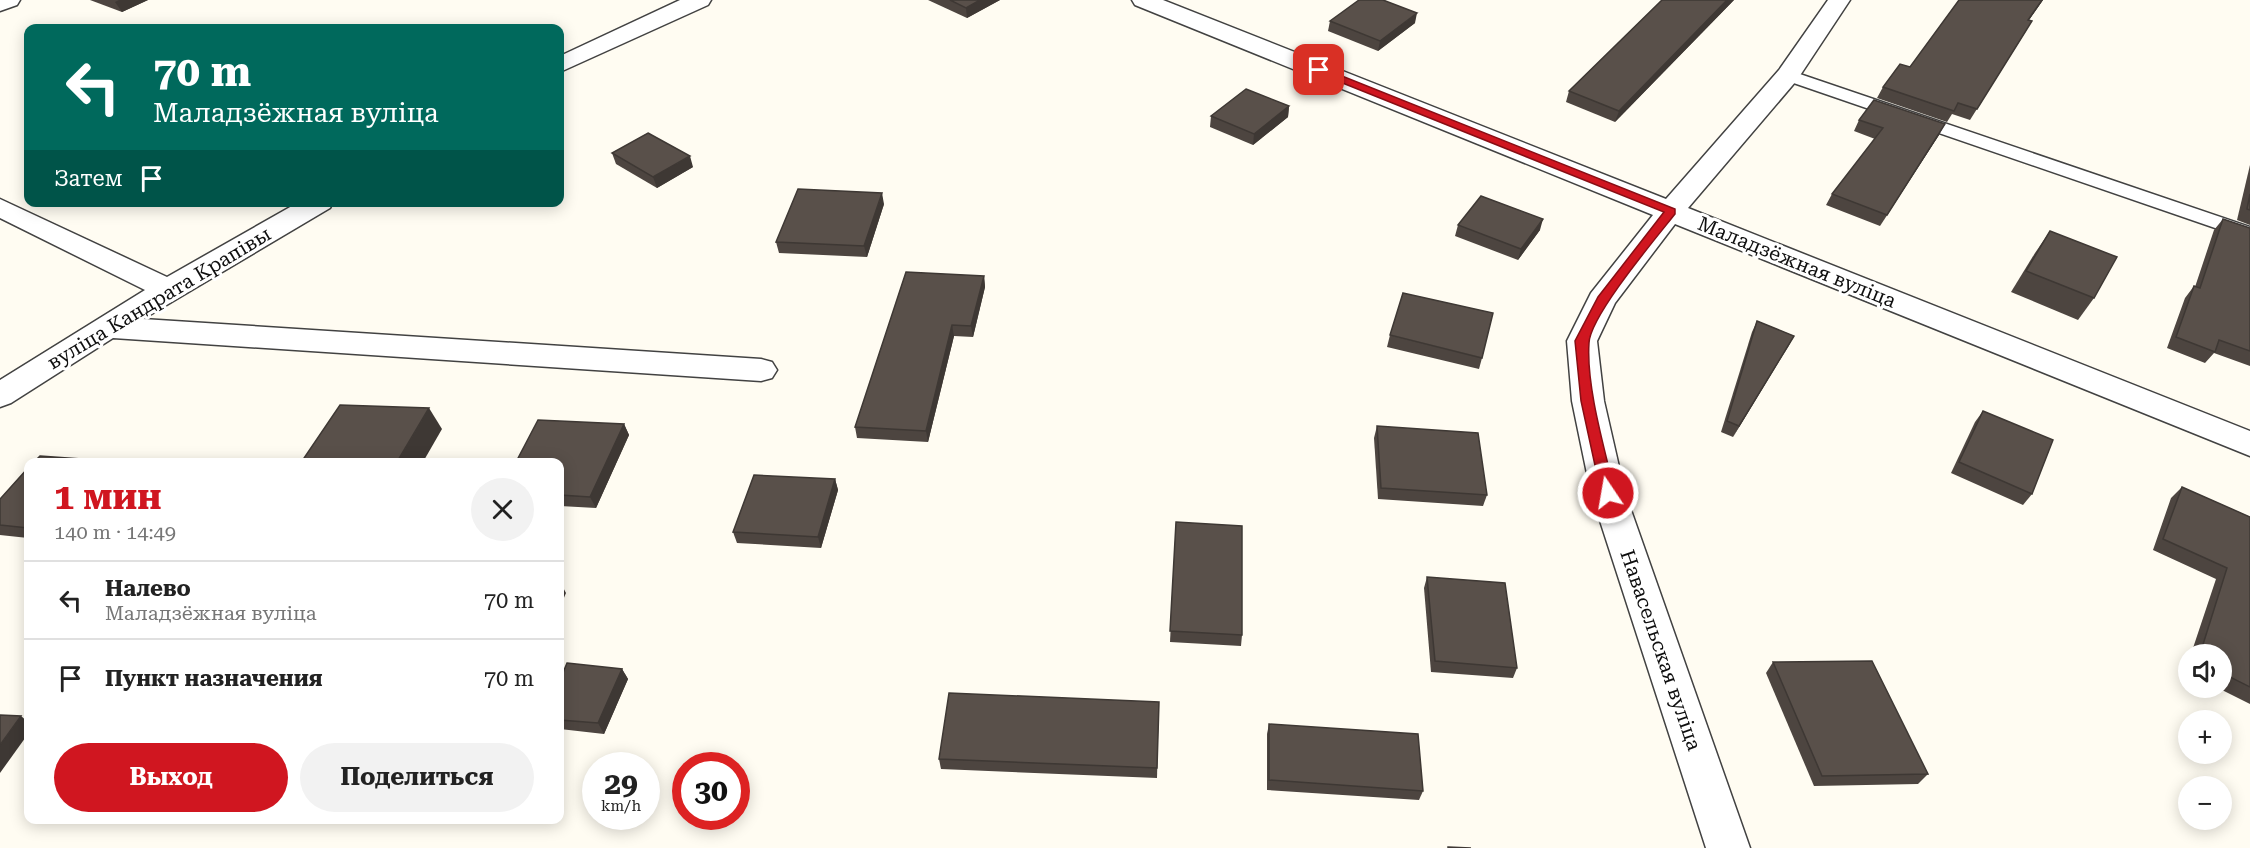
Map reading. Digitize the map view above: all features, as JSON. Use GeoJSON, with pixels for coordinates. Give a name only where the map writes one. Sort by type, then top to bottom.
{"type":"FeatureCollection","features":[{"type":"Feature","properties":{"kind":"street"},"geometry":{"type":"LineString","coordinates":[[0,4],[9,0]]}},
{"type":"Feature","properties":{"kind":"street"},"geometry":{"type":"LineString","coordinates":[[564,63],[647,22],[700,0]]}},
{"type":"Feature","properties":{"kind":"street","name":"Маладзёжная вуліца"},"geometry":{"type":"LineString","coordinates":[[1143,0],[2250,444]]}},
{"type":"Feature","properties":{"kind":"street","name":"Навасельская вуліца"},"geometry":{"type":"LineString","coordinates":[[1728,848],[1608,493],[1588,401],[1582,341],[1602,300],[1671,211],[1788,75],[1839,0]]}},
{"type":"Feature","properties":{"kind":"street"},"geometry":{"type":"LineString","coordinates":[[0,207],[168,289]]}},
{"type":"Feature","properties":{"kind":"street","name":"вуліца Кандрата Крапівы"},"geometry":{"type":"LineString","coordinates":[[0,395],[168,289],[311,207]]}},
{"type":"Feature","properties":{"kind":"street"},"geometry":{"type":"LineString","coordinates":[[108,327],[761,370]]}},
{"type":"Feature","properties":{"kind":"lane"},"geometry":{"type":"LineString","coordinates":[[1788,75],[2250,234]]}},
{"type":"Feature","properties":{"kind":"building"},"geometry":{"type":"Polygon","coordinates":[[[950,0],[980,0],[966,8],[950,0]]]}},
{"type":"Feature","properties":{"kind":"building"},"geometry":{"type":"Polygon","coordinates":[[[1359,0],[1383,0],[1417,13],[1380,41],[1330,21],[1359,0]]]}},
{"type":"Feature","properties":{"kind":"building"},"geometry":{"type":"Polygon","coordinates":[[[1662,0],[1727,0],[1619,111],[1569,91],[1662,0]]]}},
{"type":"Feature","properties":{"kind":"building"},"geometry":{"type":"Polygon","coordinates":[[[1959,0],[2042,0],[2028,20],[2032,21],[1977,109],[1958,103],[1954,111],[1883,87],[1900,64],[1910,67],[1959,0]]]}},
{"type":"Feature","properties":{"kind":"building"},"geometry":{"type":"Polygon","coordinates":[[[1246,89],[1289,106],[1254,134],[1211,116],[1246,89]]]}},
{"type":"Feature","properties":{"kind":"building"},"geometry":{"type":"Polygon","coordinates":[[[1874,100],[1945,124],[1887,215],[1832,194],[1883,128],[1859,120],[1874,100]]]}},
{"type":"Feature","properties":{"kind":"building"},"geometry":{"type":"Polygon","coordinates":[[[648,133],[690,156],[653,177],[612,153],[648,133]]]}},
{"type":"Feature","properties":{"kind":"building"},"geometry":{"type":"Polygon","coordinates":[[[798,189],[882,193],[864,246],[776,242],[798,189]]]}},
{"type":"Feature","properties":{"kind":"building"},"geometry":{"type":"Polygon","coordinates":[[[2250,194],[2250,210],[2247,209],[2250,194]]]}},
{"type":"Feature","properties":{"kind":"building"},"geometry":{"type":"Polygon","coordinates":[[[1481,196],[1543,219],[1521,249],[1458,225],[1481,196]]]}},
{"type":"Feature","properties":{"kind":"building"},"geometry":{"type":"Polygon","coordinates":[[[2223,219],[2250,228],[2250,351],[2219,340],[2215,352],[2176,337],[2194,286],[2200,288],[2223,219]]]}},
{"type":"Feature","properties":{"kind":"building"},"geometry":{"type":"Polygon","coordinates":[[[2050,231],[2117,257],[2094,298],[2026,271],[2050,231]]]}},
{"type":"Feature","properties":{"kind":"building"},"geometry":{"type":"Polygon","coordinates":[[[906,272],[984,276],[971,326],[952,325],[926,431],[855,427],[906,272]]]}},
{"type":"Feature","properties":{"kind":"building"},"geometry":{"type":"Polygon","coordinates":[[[1403,293],[1493,313],[1482,358],[1390,335],[1403,293]]]}},
{"type":"Feature","properties":{"kind":"building"},"geometry":{"type":"Polygon","coordinates":[[[1757,321],[1794,336],[1739,426],[1727,421],[1757,321]]]}},
{"type":"Feature","properties":{"kind":"building"},"geometry":{"type":"Polygon","coordinates":[[[340,405],[429,408],[399,458],[304,458],[340,405]]]}},
{"type":"Feature","properties":{"kind":"building"},"geometry":{"type":"Polygon","coordinates":[[[1983,411],[2053,440],[2032,494],[1959,462],[1983,411]]]}},
{"type":"Feature","properties":{"kind":"building"},"geometry":{"type":"Polygon","coordinates":[[[538,420],[624,424],[590,497],[564,495],[564,458],[518,458],[538,420]]]}},
{"type":"Feature","properties":{"kind":"building"},"geometry":{"type":"Polygon","coordinates":[[[1377,426],[1478,433],[1487,495],[1381,488],[1377,426]]]}},
{"type":"Feature","properties":{"kind":"building"},"geometry":{"type":"Polygon","coordinates":[[[40,456],[68,458],[38,458],[40,456]]]}},
{"type":"Feature","properties":{"kind":"building"},"geometry":{"type":"Polygon","coordinates":[[[24,472],[24,528],[0,525],[0,499],[24,472]]]}},
{"type":"Feature","properties":{"kind":"building"},"geometry":{"type":"Polygon","coordinates":[[[754,475],[835,479],[818,537],[733,532],[754,475]]]}},
{"type":"Feature","properties":{"kind":"building"},"geometry":{"type":"Polygon","coordinates":[[[2182,487],[2250,517],[2250,687],[2232,678],[2232,644],[2203,644],[2227,568],[2163,539],[2182,487]]]}},
{"type":"Feature","properties":{"kind":"building"},"geometry":{"type":"Polygon","coordinates":[[[1176,522],[1242,526],[1242,635],[1170,631],[1176,522]]]}},
{"type":"Feature","properties":{"kind":"building"},"geometry":{"type":"Polygon","coordinates":[[[1427,577],[1505,583],[1517,668],[1435,661],[1427,577]]]}},
{"type":"Feature","properties":{"kind":"building"},"geometry":{"type":"Polygon","coordinates":[[[1872,661],[1928,774],[1822,776],[1773,662],[1872,661]]]}},
{"type":"Feature","properties":{"kind":"building"},"geometry":{"type":"Polygon","coordinates":[[[567,663],[622,669],[598,723],[564,720],[564,670],[567,663]]]}},
{"type":"Feature","properties":{"kind":"building"},"geometry":{"type":"Polygon","coordinates":[[[949,693],[1159,702],[1157,768],[939,759],[949,693]]]}},
{"type":"Feature","properties":{"kind":"building"},"geometry":{"type":"Polygon","coordinates":[[[0,715],[21,716],[0,745],[0,715]]]}},
{"type":"Feature","properties":{"kind":"building"},"geometry":{"type":"Polygon","coordinates":[[[1269,724],[1418,734],[1423,791],[1269,780],[1269,724]]]}},
{"type":"Feature","properties":{"kind":"route"},"geometry":{"type":"LineString","coordinates":[[1319,70],[1671,211],[1602,300],[1582,341],[1588,401],[1608,493]]}}]}
